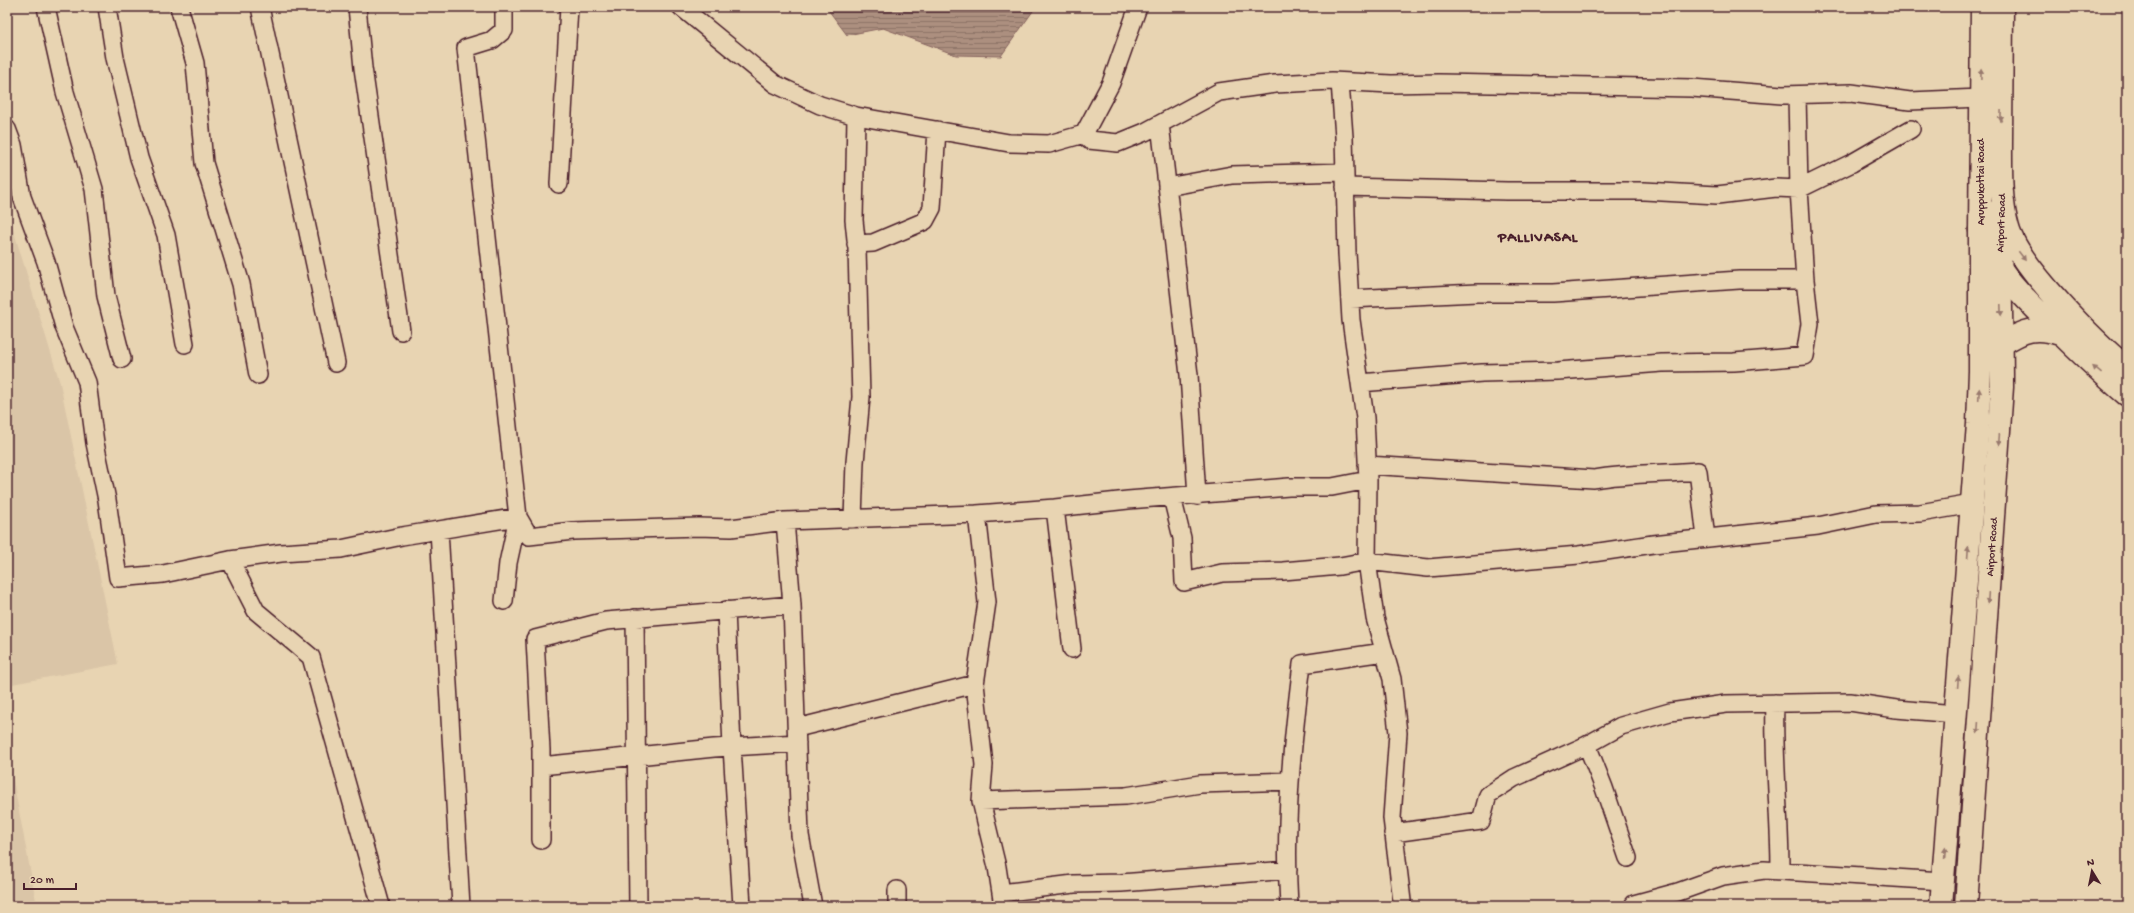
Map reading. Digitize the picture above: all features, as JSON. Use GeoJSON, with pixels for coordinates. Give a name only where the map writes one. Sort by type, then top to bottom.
{"type":"FeatureCollection","features":[{"type":"Feature","properties":{"kind":"main road","name":"Aruppukottai Road"},"geometry":{"type":"LineString","coordinates":[[1982,7],[1980,230],[1987,249],[1999,268],[2019,292],[2088,362],[2127,395]]}},
{"type":"Feature","properties":{"kind":"main road","name":"Aruppukottai Road"},"geometry":{"type":"LineString","coordinates":[[2002,7],[2001,188],[2008,229],[2016,249],[2059,301],[2104,350],[2127,368]]}},
{"type":"Feature","properties":{"kind":"main road","name":"Airport Road"},"geometry":{"type":"LineString","coordinates":[[1966,906],[1998,446],[2002,344],[1999,268],[2001,188]]}},
{"type":"Feature","properties":{"kind":"main road","name":"Airport Road"},"geometry":{"type":"LineString","coordinates":[[1941,906],[1972,504],[1980,371],[1980,230]]}},
{"type":"Feature","properties":{"kind":"main road"},"geometry":{"type":"LineString","coordinates":[[2002,344],[2017,334],[2029,330],[2044,329],[2060,334]]}},
{"type":"Feature","properties":{"kind":"street"},"geometry":{"type":"LineString","coordinates":[[46,7],[65,92],[94,189],[106,296],[122,359]]}},
{"type":"Feature","properties":{"kind":"street"},"geometry":{"type":"LineString","coordinates":[[107,7],[115,58],[139,158],[166,235],[186,344]]}},
{"type":"Feature","properties":{"kind":"street"},"geometry":{"type":"LineString","coordinates":[[179,7],[195,63],[204,163],[241,284],[258,375]]}},
{"type":"Feature","properties":{"kind":"street"},"geometry":{"type":"LineString","coordinates":[[260,7],[336,363]]}},
{"type":"Feature","properties":{"kind":"street"},"geometry":{"type":"LineString","coordinates":[[357,7],[363,68],[401,332]]}},
{"type":"Feature","properties":{"kind":"street"},"geometry":{"type":"LineString","coordinates":[[504,7],[504,30],[492,40],[466,48],[518,517],[508,563],[504,601]]}},
{"type":"Feature","properties":{"kind":"street"},"geometry":{"type":"LineString","coordinates":[[560,184],[569,7]]}},
{"type":"Feature","properties":{"kind":"street"},"geometry":{"type":"LineString","coordinates":[[680,7],[775,84],[820,105],[856,116],[1009,143],[1049,144],[1084,134],[1112,83],[1138,7]]}},
{"type":"Feature","properties":{"kind":"street"},"geometry":{"type":"LineString","coordinates":[[1084,134],[1089,140],[1118,143],[1160,124],[1219,92],[1275,84],[1340,82],[1692,88],[1797,95],[1851,93],[1910,101],[1980,98]]}},
{"type":"Feature","properties":{"kind":"street"},"geometry":{"type":"LineString","coordinates":[[1340,82],[1344,136],[1350,299],[1365,418],[1368,472],[1367,561],[1375,618],[1392,679],[1398,733],[1392,818],[1402,902]]}},
{"type":"Feature","properties":{"kind":"street"},"geometry":{"type":"LineString","coordinates":[[1360,384],[1482,373],[1558,371],[1662,363],[1734,362],[1805,356],[1810,324],[1800,189],[1797,95]]}},
{"type":"Feature","properties":{"kind":"street"},"geometry":{"type":"LineString","coordinates":[[853,519],[855,462],[861,397],[854,220],[856,116]]}},
{"type":"Feature","properties":{"kind":"street"},"geometry":{"type":"LineString","coordinates":[[1160,124],[1166,187],[1175,240],[1189,375],[1197,496]]}},
{"type":"Feature","properties":{"kind":"street"},"geometry":{"type":"LineString","coordinates":[[7,129],[13,145],[22,197],[46,262],[64,327],[87,382],[95,443],[107,500],[118,578],[163,574],[230,560],[281,553],[341,549],[518,517]]}},
{"type":"Feature","properties":{"kind":"street"},"geometry":{"type":"LineString","coordinates":[[1166,187],[1232,175],[1345,179],[1507,191],[1644,191],[1717,195],[1776,188],[1800,189],[1911,129]]}},
{"type":"Feature","properties":{"kind":"street"},"geometry":{"type":"LineString","coordinates":[[856,244],[880,240],[925,221],[932,208],[938,130]]}},
{"type":"Feature","properties":{"kind":"street"},"geometry":{"type":"LineString","coordinates":[[1350,299],[1476,293],[1553,293],[1739,280],[1806,280]]}},
{"type":"Feature","properties":{"kind":"street"},"geometry":{"type":"LineString","coordinates":[[518,517],[529,536],[574,531],[699,527],[731,528],[785,521],[976,514],[1289,487],[1332,487],[1368,472],[1594,480],[1622,474],[1652,475],[1698,471],[1706,538]]}},
{"type":"Feature","properties":{"kind":"street"},"geometry":{"type":"LineString","coordinates":[[1172,497],[1182,538],[1184,582],[1222,573],[1283,571],[1340,566],[1367,561],[1428,568],[1579,555],[1706,538],[1818,526],[1876,514],[1920,513],[1972,504]]}},
{"type":"Feature","properties":{"kind":"street"},"geometry":{"type":"LineString","coordinates":[[1056,508],[1072,649]]}},
{"type":"Feature","properties":{"kind":"street"},"geometry":{"type":"LineString","coordinates":[[976,514],[987,602],[975,684],[984,765],[981,801],[1002,899],[1074,884],[1121,883],[1288,870]]}},
{"type":"Feature","properties":{"kind":"street"},"geometry":{"type":"LineString","coordinates":[[785,521],[792,605],[800,835],[813,906]]}},
{"type":"Feature","properties":{"kind":"street"},"geometry":{"type":"LineString","coordinates":[[440,530],[461,906]]}},
{"type":"Feature","properties":{"kind":"street"},"geometry":{"type":"LineString","coordinates":[[230,560],[256,611],[311,657],[381,906]]}},
{"type":"Feature","properties":{"kind":"street"},"geometry":{"type":"LineString","coordinates":[[541,840],[541,766],[534,639],[606,621],[792,605]]}},
{"type":"Feature","properties":{"kind":"street"},"geometry":{"type":"LineString","coordinates":[[726,610],[732,747],[742,906]]}},
{"type":"Feature","properties":{"kind":"street"},"geometry":{"type":"LineString","coordinates":[[636,618],[638,906]]}},
{"type":"Feature","properties":{"kind":"street"},"geometry":{"type":"LineString","coordinates":[[1289,906],[1288,870],[1290,781],[1302,664],[1384,652]]}},
{"type":"Feature","properties":{"kind":"street"},"geometry":{"type":"LineString","coordinates":[[541,766],[732,747],[797,736],[975,684]]}},
{"type":"Feature","properties":{"kind":"street"},"geometry":{"type":"LineString","coordinates":[[1394,833],[1481,821],[1488,795],[1514,778],[1587,745],[1620,726],[1670,712],[1726,704],[1850,702],[1896,709],[1956,714]]}},
{"type":"Feature","properties":{"kind":"street"},"geometry":{"type":"LineString","coordinates":[[1775,703],[1774,745],[1780,832],[1780,870]]}},
{"type":"Feature","properties":{"kind":"street"},"geometry":{"type":"LineString","coordinates":[[1587,745],[1604,788],[1628,858]]}},
{"type":"Feature","properties":{"kind":"street"},"geometry":{"type":"LineString","coordinates":[[981,801],[1126,796],[1200,784],[1290,781]]}},
{"type":"Feature","properties":{"kind":"street"},"geometry":{"type":"LineString","coordinates":[[1634,904],[1678,892],[1723,876],[1764,870],[1943,881]]}},
{"type":"Feature","properties":{"kind":"shaded area"},"geometry":{"type":"Polygon","coordinates":[[[826,7],[1033,7],[1033,11],[1001,56],[956,55],[883,28],[847,35],[826,7]]]}},
{"type":"Feature","properties":{"kind":"shaded area"},"geometry":{"type":"Polygon","coordinates":[[[7,209],[60,383],[118,664],[7,685],[7,209]]]}},
{"type":"Feature","properties":{"kind":"shaded area"},"geometry":{"type":"Polygon","coordinates":[[[7,748],[37,906],[7,906],[7,748]]]}},
{"type":"Feature","properties":{"kind":"district","name":"PALLIVASAL"},"geometry":{"type":"Point","coordinates":[1538,236]}}]}
